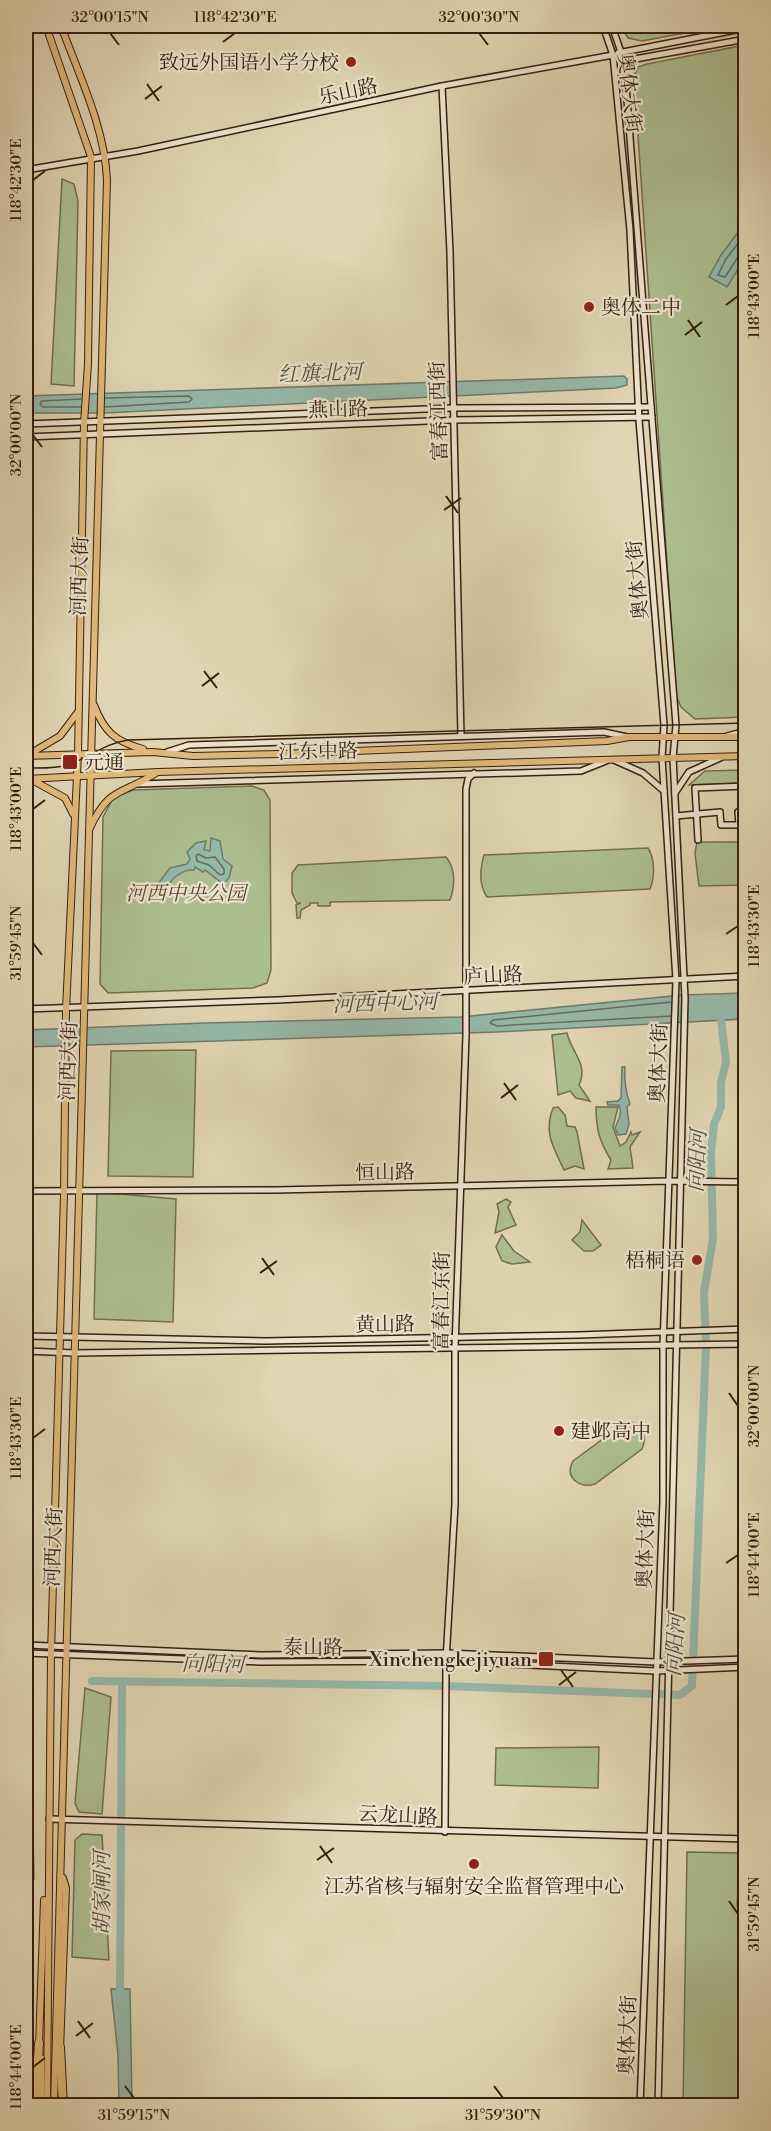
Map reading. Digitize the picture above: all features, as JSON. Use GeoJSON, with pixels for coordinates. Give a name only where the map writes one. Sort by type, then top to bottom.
{"type":"FeatureCollection","features":[{"type":"Feature","properties":{"kind":"highway"},"geometry":{"type":"LineString","coordinates":[[34,2106],[39,2043]]}},
{"type":"Feature","properties":{"kind":"highway"},"geometry":{"type":"LineString","coordinates":[[60,2047],[61,2106]]}},
{"type":"Feature","properties":{"kind":"main road","name":"河西大街"},"geometry":{"type":"LineString","coordinates":[[46,26],[90,157],[78,754],[66,1010],[64,1193],[48,1876],[47,2106]]}},
{"type":"Feature","properties":{"kind":"main road","name":"河西大街"},"geometry":{"type":"LineString","coordinates":[[54,2106],[86,1029],[88,834],[92,753],[106,157],[62,26]]}},
{"type":"Feature","properties":{"kind":"main road","name":"奥体大街"},"geometry":{"type":"LineString","coordinates":[[603,26],[613,56],[630,230],[639,420],[664,725],[662,758],[676,980],[663,1346],[663,1501],[640,2106]]}},
{"type":"Feature","properties":{"kind":"main road","name":"奥体大街"},"geometry":{"type":"LineString","coordinates":[[612,26],[624,61],[652,417],[674,737],[673,758],[686,980],[676,1346],[675,1501],[666,1723],[658,2106]]}},
{"type":"Feature","properties":{"kind":"main road","name":"乐山路"},"geometry":{"type":"LineString","coordinates":[[26,170],[90,157],[106,157],[442,86],[613,56],[621,51],[746,28]]}},
{"type":"Feature","properties":{"kind":"main road"},"geometry":{"type":"LineString","coordinates":[[613,56],[624,61],[746,39]]}},
{"type":"Feature","properties":{"kind":"main road","name":"富春江西街"},"geometry":{"type":"LineString","coordinates":[[442,86],[453,399],[461,736]]}},
{"type":"Feature","properties":{"kind":"main road","name":"燕山路"},"geometry":{"type":"LineString","coordinates":[[26,424],[453,408],[651,407]]}},
{"type":"Feature","properties":{"kind":"main road","name":"燕山路"},"geometry":{"type":"LineString","coordinates":[[26,437],[453,420],[639,420],[652,417]]}},
{"type":"Feature","properties":{"kind":"main road"},"geometry":{"type":"LineString","coordinates":[[93,700],[109,735],[118,741],[153,752]]}},
{"type":"Feature","properties":{"kind":"main road"},"geometry":{"type":"LineString","coordinates":[[26,756],[60,736],[78,711]]}},
{"type":"Feature","properties":{"kind":"main road","name":"江东中路"},"geometry":{"type":"LineString","coordinates":[[718,738],[746,731]]}},
{"type":"Feature","properties":{"kind":"main road","name":"江东中路"},"geometry":{"type":"LineString","coordinates":[[167,752],[189,745],[461,736],[604,732],[629,737]]}},
{"type":"Feature","properties":{"kind":"main road","name":"江东中路"},"geometry":{"type":"LineString","coordinates":[[26,756],[153,752],[193,756],[280,754],[607,741],[629,737],[746,737]]}},
{"type":"Feature","properties":{"kind":"main road"},"geometry":{"type":"LineString","coordinates":[[675,793],[689,772],[721,757]]}},
{"type":"Feature","properties":{"kind":"main road","name":"江东中路"},"geometry":{"type":"LineString","coordinates":[[27,778],[158,772],[746,757]]}},
{"type":"Feature","properties":{"kind":"main road"},"geometry":{"type":"LineString","coordinates":[[612,759],[643,774],[664,791]]}},
{"type":"Feature","properties":{"kind":"main road","name":"江东中路"},"geometry":{"type":"LineString","coordinates":[[135,784],[581,771],[612,759]]}},
{"type":"Feature","properties":{"kind":"main road"},"geometry":{"type":"LineString","coordinates":[[88,834],[98,810],[107,799],[158,772]]}},
{"type":"Feature","properties":{"kind":"main road","name":"富春江东街"},"geometry":{"type":"LineString","coordinates":[[445,1832],[446,1661],[454,1504],[455,1338],[466,1035],[466,789],[468,779],[474,773]]}},
{"type":"Feature","properties":{"kind":"main road"},"geometry":{"type":"LineString","coordinates":[[27,778],[65,798],[74,818]]}},
{"type":"Feature","properties":{"kind":"main road"},"geometry":{"type":"LineString","coordinates":[[698,840],[695,788],[746,786]]}},
{"type":"Feature","properties":{"kind":"main road"},"geometry":{"type":"LineString","coordinates":[[676,816],[720,812],[721,825],[739,825],[738,812],[746,811]]}},
{"type":"Feature","properties":{"kind":"main road","name":"庐山路"},"geometry":{"type":"LineString","coordinates":[[26,1010],[66,1010],[746,976]]}},
{"type":"Feature","properties":{"kind":"main road","name":"恒山路"},"geometry":{"type":"LineString","coordinates":[[26,1191],[80,1193],[668,1181],[746,1182]]}},
{"type":"Feature","properties":{"kind":"main road","name":"黄山路"},"geometry":{"type":"LineString","coordinates":[[26,1335],[266,1341],[746,1329]]}},
{"type":"Feature","properties":{"kind":"main road","name":"黄山路"},"geometry":{"type":"LineString","coordinates":[[26,1351],[75,1353],[746,1344]]}},
{"type":"Feature","properties":{"kind":"main road","name":"泰山路"},"geometry":{"type":"LineString","coordinates":[[26,1645],[67,1654],[260,1662],[446,1661],[656,1671],[746,1667]]}},
{"type":"Feature","properties":{"kind":"main road","name":"泰山路"},"geometry":{"type":"LineString","coordinates":[[26,1653],[67,1646],[261,1655],[447,1653],[656,1662],[746,1659]]}},
{"type":"Feature","properties":{"kind":"main road","name":"云龙山路"},"geometry":{"type":"LineString","coordinates":[[50,1819],[746,1839]]}},
{"type":"Feature","properties":{"kind":"main road"},"geometry":{"type":"LineString","coordinates":[[60,2047],[66,1888],[61,1872]]}},
{"type":"Feature","properties":{"kind":"main road"},"geometry":{"type":"LineString","coordinates":[[41,2106],[43,2080],[39,2043],[42,1914],[48,1876]]}},
{"type":"Feature","properties":{"kind":"green space"},"geometry":{"type":"Polygon","coordinates":[[[621,26],[723,26],[642,41],[628,38],[621,26]]]}},
{"type":"Feature","properties":{"kind":"green space"},"geometry":{"type":"Polygon","coordinates":[[[745,45],[745,717],[695,719],[681,707],[676,695],[634,76],[638,67],[647,64],[745,45]]]}},
{"type":"Feature","properties":{"kind":"green space"},"geometry":{"type":"Polygon","coordinates":[[[62,179],[74,184],[78,201],[74,386],[51,384],[62,179]]]}},
{"type":"Feature","properties":{"kind":"green space"},"geometry":{"type":"Polygon","coordinates":[[[745,770],[745,783],[689,785],[705,771],[745,770]]]}},
{"type":"Feature","properties":{"kind":"green space","name":"河西中央公园"},"geometry":{"type":"Polygon","coordinates":[[[252,786],[264,790],[270,800],[271,970],[267,983],[253,988],[108,993],[100,984],[103,817],[113,798],[133,790],[252,786]]]}},
{"type":"Feature","properties":{"kind":"green space"},"geometry":{"type":"Polygon","coordinates":[[[697,842],[745,842],[745,885],[699,886],[695,853],[697,842]]]}},
{"type":"Feature","properties":{"kind":"green space"},"geometry":{"type":"Polygon","coordinates":[[[648,848],[654,868],[650,889],[487,897],[482,887],[481,871],[484,855],[648,848]]]}},
{"type":"Feature","properties":{"kind":"green space"},"geometry":{"type":"Polygon","coordinates":[[[446,857],[452,867],[454,878],[450,900],[330,902],[330,906],[310,903],[301,910],[300,918],[297,918],[296,905],[301,903],[297,903],[292,893],[292,873],[298,865],[446,857]]]}},
{"type":"Feature","properties":{"kind":"green space"},"geometry":{"type":"Polygon","coordinates":[[[567,1033],[581,1064],[582,1078],[579,1085],[590,1101],[576,1098],[570,1091],[558,1095],[552,1035],[567,1033]]]}},
{"type":"Feature","properties":{"kind":"green space"},"geometry":{"type":"Polygon","coordinates":[[[196,1050],[193,1177],[108,1176],[111,1051],[196,1050]]]}},
{"type":"Feature","properties":{"kind":"green space"},"geometry":{"type":"Polygon","coordinates":[[[558,1107],[565,1115],[567,1126],[575,1127],[584,1169],[575,1166],[564,1170],[553,1147],[549,1133],[550,1117],[553,1108],[558,1107]]]}},
{"type":"Feature","properties":{"kind":"green space"},"geometry":{"type":"Polygon","coordinates":[[[596,1107],[618,1107],[613,1127],[620,1146],[626,1142],[631,1132],[632,1135],[640,1132],[630,1147],[633,1168],[608,1169],[611,1160],[599,1134],[596,1107]]]}},
{"type":"Feature","properties":{"kind":"green space"},"geometry":{"type":"Polygon","coordinates":[[[97,1192],[176,1199],[173,1322],[94,1319],[97,1192]]]}},
{"type":"Feature","properties":{"kind":"green space"},"geometry":{"type":"Polygon","coordinates":[[[506,1199],[511,1202],[508,1207],[516,1225],[495,1233],[499,1212],[497,1204],[506,1199]]]}},
{"type":"Feature","properties":{"kind":"green space"},"geometry":{"type":"Polygon","coordinates":[[[582,1220],[601,1245],[593,1251],[584,1251],[572,1240],[580,1232],[582,1220]]]}},
{"type":"Feature","properties":{"kind":"green space"},"geometry":{"type":"Polygon","coordinates":[[[502,1235],[514,1251],[530,1262],[512,1264],[502,1261],[496,1247],[502,1235]]]}},
{"type":"Feature","properties":{"kind":"green space"},"geometry":{"type":"Polygon","coordinates":[[[626,1422],[636,1424],[642,1430],[644,1444],[642,1449],[595,1484],[584,1485],[575,1481],[571,1472],[573,1461],[626,1422]]]}},
{"type":"Feature","properties":{"kind":"green space"},"geometry":{"type":"Polygon","coordinates":[[[85,1688],[111,1697],[102,1814],[79,1812],[75,1803],[85,1688]]]}},
{"type":"Feature","properties":{"kind":"green space"},"geometry":{"type":"Polygon","coordinates":[[[599,1747],[598,1788],[495,1785],[496,1748],[599,1747]]]}},
{"type":"Feature","properties":{"kind":"green space"},"geometry":{"type":"Polygon","coordinates":[[[26,1828],[33,1834],[34,1879],[26,1878],[26,1828]]]}},
{"type":"Feature","properties":{"kind":"green space"},"geometry":{"type":"Polygon","coordinates":[[[82,1834],[102,1835],[109,1960],[72,1957],[75,1840],[82,1834]]]}},
{"type":"Feature","properties":{"kind":"green space"},"geometry":{"type":"Polygon","coordinates":[[[687,1852],[740,1853],[737,1906],[746,1907],[745,1965],[740,1965],[742,2105],[683,2105],[687,1852]]]}},
{"type":"Feature","properties":{"kind":"water"},"geometry":{"type":"Polygon","coordinates":[[[745,223],[745,258],[727,287],[709,277],[721,255],[745,223]]]}},
{"type":"Feature","properties":{"kind":"water"},"geometry":{"type":"Polygon","coordinates":[[[624,376],[627,379],[627,385],[616,388],[105,413],[26,413],[26,396],[624,376]]]}},
{"type":"Feature","properties":{"kind":"water"},"geometry":{"type":"Polygon","coordinates":[[[211,838],[220,841],[223,859],[232,866],[229,878],[223,884],[205,870],[203,872],[195,867],[194,870],[179,874],[167,888],[157,885],[170,868],[187,864],[190,859],[187,852],[196,843],[206,841],[204,850],[210,851],[211,838]]]}},
{"type":"Feature","properties":{"kind":"water"},"geometry":{"type":"Polygon","coordinates":[[[745,993],[745,1019],[497,1032],[26,1047],[26,1030],[461,1017],[682,995],[745,993]]]}},
{"type":"Feature","properties":{"kind":"water"},"geometry":{"type":"Polygon","coordinates":[[[622,1067],[625,1067],[630,1104],[627,1107],[629,1124],[626,1134],[618,1135],[615,1128],[620,1117],[619,1105],[608,1105],[607,1102],[618,1101],[621,1098],[622,1067]]]}},
{"type":"Feature","properties":{"kind":"water"},"geometry":{"type":"Polygon","coordinates":[[[111,1989],[130,1989],[132,2105],[119,2105],[118,2055],[111,1989]]]}},
{"type":"Feature","properties":{"kind":"waterway","name":"向阳河"},"geometry":{"type":"LineString","coordinates":[[92,1681],[446,1686],[680,1695],[692,1686],[706,1346],[704,1292],[713,1239],[711,1152],[714,1124],[721,1107],[721,1082],[726,1062],[720,1011]]}},
{"type":"Feature","properties":{"kind":"waterway","name":"胡家闸河"},"geometry":{"type":"LineString","coordinates":[[120,1997],[122,1681]]}},
{"type":"Feature","properties":{"kind":"tram line"},"geometry":{"type":"LineString","coordinates":[[26,768],[52,768],[68,765],[104,747],[128,740],[746,723]]}},
{"type":"Feature","properties":{"kind":"place","name":"致远外国语小学分校"},"geometry":{"type":"Point","coordinates":[351,62]}},
{"type":"Feature","properties":{"kind":"place","name":"奥体二中"},"geometry":{"type":"Point","coordinates":[589,307]}},
{"type":"Feature","properties":{"kind":"place","name":"元通"},"geometry":{"type":"Point","coordinates":[70,762]}},
{"type":"Feature","properties":{"kind":"place","name":"梧桐语"},"geometry":{"type":"Point","coordinates":[697,1260]}},
{"type":"Feature","properties":{"kind":"place","name":"建邺高中"},"geometry":{"type":"Point","coordinates":[559,1431]}},
{"type":"Feature","properties":{"kind":"place","name":"Xinchengkejiyuan"},"geometry":{"type":"Point","coordinates":[546,1659]}},
{"type":"Feature","properties":{"kind":"place","name":"江苏省核与辐射安全监督管理中心"},"geometry":{"type":"Point","coordinates":[474,1864]}},
{"type":"Feature","properties":{"kind":"water label","name":"红旗北河"},"geometry":{"type":"Point","coordinates":[320,373]}},
{"type":"Feature","properties":{"kind":"water label","name":"河西中心河"},"geometry":{"type":"Point","coordinates":[385,1003]}}]}
